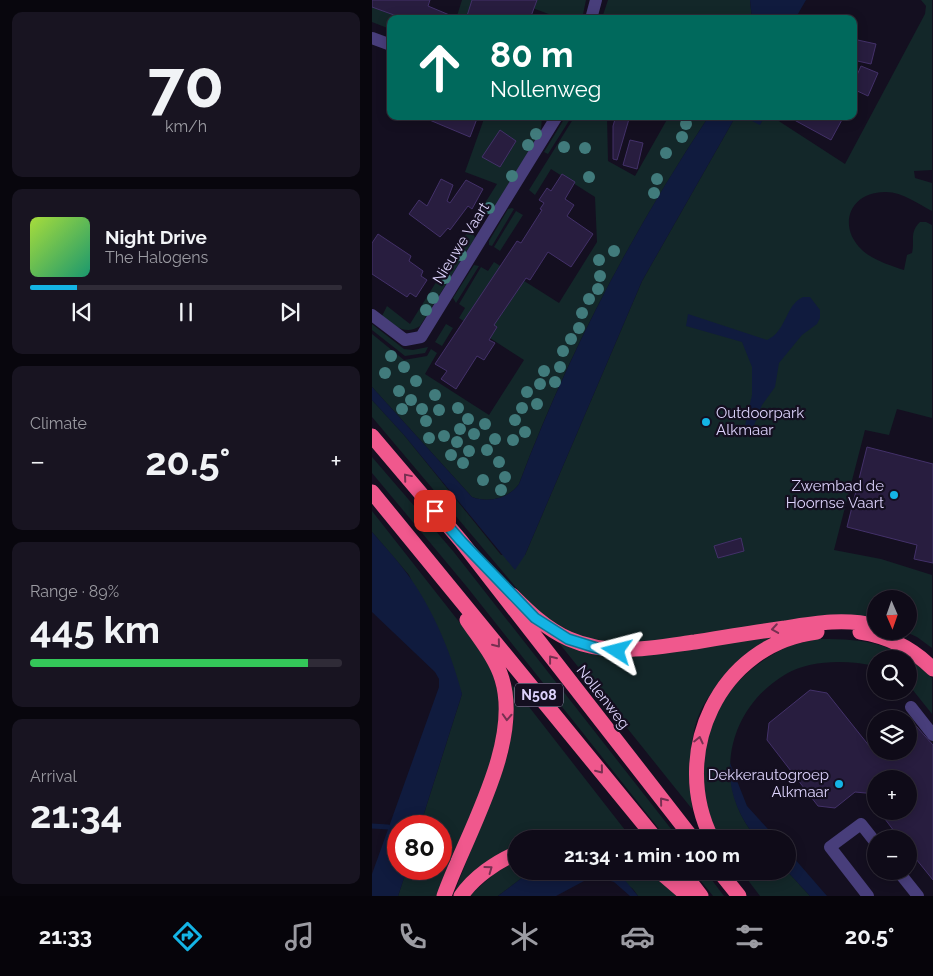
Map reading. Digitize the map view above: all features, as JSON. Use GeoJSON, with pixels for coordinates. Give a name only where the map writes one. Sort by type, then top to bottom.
{"type":"FeatureCollection","features":[{"type":"Feature","properties":{"kind":"highway","name":"Nollenweg"},"geometry":{"type":"LineString","coordinates":[[372,436],[461,541],[686,830]]}},
{"type":"Feature","properties":{"kind":"highway","name":"N508"},"geometry":{"type":"LineString","coordinates":[[372,492],[649,830]]}},
{"type":"Feature","properties":{"kind":"highway"},"geometry":{"type":"LineString","coordinates":[[461,541],[535,618],[568,639],[600,649],[617,651],[652,648],[818,623],[850,622],[867,625]]}},
{"type":"Feature","properties":{"kind":"highway"},"geometry":{"type":"LineString","coordinates":[[422,552],[495,662],[502,677],[507,710],[506,735],[499,759],[444,896]]}},
{"type":"Feature","properties":{"kind":"highway"},"geometry":{"type":"LineString","coordinates":[[709,830],[699,803],[696,774],[699,739],[711,708],[720,692],[750,661],[794,638],[811,633],[846,631],[888,640],[915,654],[932,668]]}},
{"type":"Feature","properties":{"kind":"highway"},"geometry":{"type":"LineString","coordinates":[[911,640],[932,655]]}},
{"type":"Feature","properties":{"kind":"highway"},"geometry":{"type":"LineString","coordinates":[[460,896],[479,876],[493,865],[508,858]]}},
{"type":"Feature","properties":{"kind":"highway"},"geometry":{"type":"LineString","coordinates":[[669,880],[688,896]]}},
{"type":"Feature","properties":{"kind":"highway"},"geometry":{"type":"LineString","coordinates":[[689,880],[701,896]]}},
{"type":"Feature","properties":{"kind":"highway"},"geometry":{"type":"LineString","coordinates":[[727,880],[740,896]]}},
{"type":"Feature","properties":{"kind":"highway"},"geometry":{"type":"LineString","coordinates":[[732,880],[740,896]]}},
{"type":"Feature","properties":{"kind":"street"},"geometry":{"type":"LineString","coordinates":[[592,15],[596,0]]}},
{"type":"Feature","properties":{"kind":"street"},"geometry":{"type":"LineString","coordinates":[[372,38],[387,44]]}},
{"type":"Feature","properties":{"kind":"street","name":"Nieuwe Vaart"},"geometry":{"type":"LineString","coordinates":[[372,315],[405,340],[421,337],[555,120]]}},
{"type":"Feature","properties":{"kind":"street"},"geometry":{"type":"LineString","coordinates":[[911,707],[932,735]]}},
{"type":"Feature","properties":{"kind":"street"},"geometry":{"type":"LineString","coordinates":[[867,832],[861,824],[830,847],[868,896]]}},
{"type":"Feature","properties":{"kind":"street"},"geometry":{"type":"LineString","coordinates":[[905,880],[918,896]]}},
{"type":"Feature","properties":{"kind":"green space"},"geometry":{"type":"Polygon","coordinates":[[[372,0],[400,15],[387,15],[387,28],[372,22],[372,0]]]}},
{"type":"Feature","properties":{"kind":"green space"},"geometry":{"type":"Polygon","coordinates":[[[462,0],[511,0],[506,15],[457,15],[462,0]]]}},
{"type":"Feature","properties":{"kind":"green space"},"geometry":{"type":"Polygon","coordinates":[[[511,0],[586,0],[583,15],[551,15],[511,0]]]}},
{"type":"Feature","properties":{"kind":"green space"},"geometry":{"type":"Polygon","coordinates":[[[608,0],[750,0],[752,15],[603,15],[608,0]]]}},
{"type":"Feature","properties":{"kind":"green space"},"geometry":{"type":"Polygon","coordinates":[[[921,0],[932,0],[932,170],[914,171],[915,178],[932,183],[932,211],[898,194],[874,193],[856,203],[851,211],[849,220],[854,240],[862,250],[876,259],[904,270],[907,255],[912,253],[913,233],[917,226],[920,222],[932,225],[932,418],[897,409],[889,435],[865,430],[834,550],[881,559],[932,575],[932,648],[917,637],[917,590],[867,590],[867,622],[635,645],[615,644],[583,638],[557,626],[545,617],[519,591],[372,417],[372,400],[404,435],[501,555],[525,555],[642,281],[733,121],[751,120],[760,124],[762,120],[777,120],[845,164],[925,14],[926,6],[921,0]]]}},
{"type":"Feature","properties":{"kind":"green space"},"geometry":{"type":"Polygon","coordinates":[[[484,120],[542,120],[541,131],[490,214],[487,215],[480,211],[497,184],[465,172],[484,120]]]}},
{"type":"Feature","properties":{"kind":"green space"},"geometry":{"type":"Polygon","coordinates":[[[564,120],[569,120],[548,154],[544,152],[564,120]]]}},
{"type":"Feature","properties":{"kind":"green space"},"geometry":{"type":"Polygon","coordinates":[[[573,120],[607,120],[608,161],[635,176],[667,120],[706,120],[628,249],[580,341],[538,435],[519,484],[504,496],[485,500],[478,499],[472,497],[372,387],[372,334],[404,360],[427,356],[431,349],[437,353],[425,374],[489,415],[524,360],[459,318],[465,308],[459,304],[481,267],[488,271],[494,262],[559,303],[597,242],[595,197],[551,169],[535,195],[529,190],[573,120]]]}},
{"type":"Feature","properties":{"kind":"green space"},"geometry":{"type":"Polygon","coordinates":[[[508,209],[514,209],[492,246],[489,245],[489,241],[508,209]]]}},
{"type":"Feature","properties":{"kind":"green space"},"geometry":{"type":"Polygon","coordinates":[[[516,211],[523,215],[500,251],[494,247],[516,211]]]}},
{"type":"Feature","properties":{"kind":"green space"},"geometry":{"type":"Polygon","coordinates":[[[468,231],[475,238],[420,326],[415,329],[405,330],[395,326],[382,316],[387,306],[410,324],[468,231]]]}},
{"type":"Feature","properties":{"kind":"green space"},"geometry":{"type":"Polygon","coordinates":[[[474,265],[479,266],[456,303],[453,298],[474,265]]]}},
{"type":"Feature","properties":{"kind":"green space"},"geometry":{"type":"Polygon","coordinates":[[[372,324],[404,349],[413,350],[428,347],[425,353],[405,356],[372,330],[372,324]]]}},
{"type":"Feature","properties":{"kind":"green space"},"geometry":{"type":"Polygon","coordinates":[[[446,324],[453,328],[442,346],[435,342],[446,324]]]}},
{"type":"Feature","properties":{"kind":"green space"},"geometry":{"type":"Polygon","coordinates":[[[372,457],[453,551],[672,830],[660,830],[467,587],[372,473],[372,457]]]}},
{"type":"Feature","properties":{"kind":"green space"},"geometry":{"type":"Polygon","coordinates":[[[372,511],[482,651],[491,668],[500,700],[496,752],[452,861],[452,815],[424,815],[462,694],[409,575],[372,532],[372,511]]]}},
{"type":"Feature","properties":{"kind":"green space"},"geometry":{"type":"Polygon","coordinates":[[[778,636],[732,671],[712,692],[704,704],[698,717],[693,739],[691,763],[692,809],[559,643],[584,652],[629,657],[778,636]]]}},
{"type":"Feature","properties":{"kind":"green space"},"geometry":{"type":"Polygon","coordinates":[[[820,639],[853,640],[881,645],[894,650],[867,650],[867,665],[830,662],[796,669],[765,689],[749,708],[738,728],[732,750],[730,773],[734,796],[743,818],[751,830],[715,830],[708,810],[704,781],[704,754],[710,728],[722,703],[738,682],[760,663],[787,647],[820,639]]]}},
{"type":"Feature","properties":{"kind":"green space"},"geometry":{"type":"Polygon","coordinates":[[[917,664],[932,678],[932,714],[917,695],[917,664]]]}},
{"type":"Feature","properties":{"kind":"green space"},"geometry":{"type":"Polygon","coordinates":[[[512,685],[625,830],[508,830],[508,853],[469,879],[453,896],[508,754],[514,718],[510,691],[512,685]]]}},
{"type":"Feature","properties":{"kind":"green space"},"geometry":{"type":"Polygon","coordinates":[[[508,866],[508,880],[519,880],[498,896],[469,896],[495,873],[508,866]]]}},
{"type":"Feature","properties":{"kind":"green space"},"geometry":{"type":"Polygon","coordinates":[[[403,880],[444,880],[438,896],[398,896],[403,880]]]}},
{"type":"Feature","properties":{"kind":"green space"},"geometry":{"type":"Polygon","coordinates":[[[622,880],[662,880],[679,896],[638,896],[633,889],[622,880]]]}},
{"type":"Feature","properties":{"kind":"green space"},"geometry":{"type":"Polygon","coordinates":[[[700,880],[712,880],[724,896],[713,896],[700,880]]]}},
{"type":"Feature","properties":{"kind":"green space"},"geometry":{"type":"Polygon","coordinates":[[[748,880],[795,880],[810,896],[760,896],[748,880]]]}},
{"type":"Feature","properties":{"kind":"water"},"geometry":{"type":"Polygon","coordinates":[[[750,0],[806,0],[797,15],[752,15],[750,0]]]}},
{"type":"Feature","properties":{"kind":"water"},"geometry":{"type":"Polygon","coordinates":[[[706,120],[736,120],[733,121],[642,281],[525,555],[515,570],[404,435],[372,400],[372,387],[472,497],[485,500],[509,493],[519,484],[580,341],[628,249],[706,120]]]}},
{"type":"Feature","properties":{"kind":"water"},"geometry":{"type":"Polygon","coordinates":[[[750,120],[763,120],[760,125],[750,120]]]}},
{"type":"Feature","properties":{"kind":"water"},"geometry":{"type":"Polygon","coordinates":[[[803,297],[810,297],[820,310],[820,318],[817,324],[802,335],[779,363],[775,387],[762,405],[753,428],[745,426],[752,395],[752,367],[742,342],[686,326],[688,314],[767,340],[779,331],[793,306],[803,297]]]}},
{"type":"Feature","properties":{"kind":"water"},"geometry":{"type":"Polygon","coordinates":[[[372,532],[399,563],[422,596],[446,644],[462,694],[424,815],[393,815],[439,687],[439,679],[435,672],[372,612],[372,532]]]}},
{"type":"Feature","properties":{"kind":"water"},"geometry":{"type":"Polygon","coordinates":[[[730,763],[747,806],[769,830],[750,830],[736,804],[730,774],[730,763]]]}},
{"type":"Feature","properties":{"kind":"water"},"geometry":{"type":"Polygon","coordinates":[[[387,832],[387,880],[403,880],[398,896],[372,896],[372,874],[387,832]]]}},
{"type":"Feature","properties":{"kind":"water"},"geometry":{"type":"Polygon","coordinates":[[[796,860],[827,896],[810,896],[795,880],[796,860]]]}},
{"type":"Feature","properties":{"kind":"water"},"geometry":{"type":"Polygon","coordinates":[[[519,880],[589,880],[556,896],[498,896],[519,880]]]}},
{"type":"Feature","properties":{"kind":"water"},"geometry":{"type":"Polygon","coordinates":[[[607,880],[625,880],[638,896],[630,896],[614,882],[607,880]]]}},
{"type":"Feature","properties":{"kind":"building"},"geometry":{"type":"Polygon","coordinates":[[[372,0],[430,0],[428,6],[449,15],[394,15],[372,7],[372,0]]]}},
{"type":"Feature","properties":{"kind":"building"},"geometry":{"type":"Polygon","coordinates":[[[472,0],[537,0],[531,15],[467,15],[472,0]]]}},
{"type":"Feature","properties":{"kind":"building"},"geometry":{"type":"Polygon","coordinates":[[[857,40],[876,44],[871,64],[857,61],[857,40]]]}},
{"type":"Feature","properties":{"kind":"building"},"geometry":{"type":"Polygon","coordinates":[[[861,66],[878,73],[868,96],[857,91],[857,75],[861,66]]]}},
{"type":"Feature","properties":{"kind":"building"},"geometry":{"type":"Polygon","coordinates":[[[430,120],[476,120],[470,137],[430,120]]]}},
{"type":"Feature","properties":{"kind":"building"},"geometry":{"type":"Polygon","coordinates":[[[615,120],[629,120],[617,160],[613,159],[613,126],[615,120]]]}},
{"type":"Feature","properties":{"kind":"building"},"geometry":{"type":"Polygon","coordinates":[[[794,120],[842,120],[831,140],[794,120]]]}},
{"type":"Feature","properties":{"kind":"building"},"geometry":{"type":"Polygon","coordinates":[[[500,130],[516,141],[500,167],[482,157],[500,130]]]}},
{"type":"Feature","properties":{"kind":"building"},"geometry":{"type":"Polygon","coordinates":[[[630,140],[643,143],[637,169],[623,165],[630,140]]]}},
{"type":"Feature","properties":{"kind":"building"},"geometry":{"type":"Polygon","coordinates":[[[562,174],[575,182],[565,199],[574,205],[567,216],[593,234],[571,267],[548,252],[530,280],[526,278],[494,325],[497,327],[489,340],[495,343],[484,360],[477,356],[456,389],[441,379],[447,371],[435,364],[517,241],[521,243],[542,210],[540,209],[544,203],[539,200],[547,188],[551,191],[562,174]]]}},
{"type":"Feature","properties":{"kind":"building"},"geometry":{"type":"Polygon","coordinates":[[[441,179],[453,185],[447,201],[450,203],[466,180],[483,189],[472,209],[468,206],[450,230],[448,228],[440,237],[409,214],[419,200],[427,206],[441,179]]]}},
{"type":"Feature","properties":{"kind":"building"},"geometry":{"type":"Polygon","coordinates":[[[378,234],[411,256],[409,261],[423,271],[421,276],[427,280],[416,297],[410,293],[407,297],[372,274],[372,243],[378,234]]]}},
{"type":"Feature","properties":{"kind":"building","name":"Zwembad de Hoornse Vaart"},"geometry":{"type":"Polygon","coordinates":[[[867,447],[933,464],[933,563],[914,559],[917,545],[847,527],[867,447]]]}},
{"type":"Feature","properties":{"kind":"building"},"geometry":{"type":"Polygon","coordinates":[[[741,538],[744,551],[718,558],[714,546],[741,538]]]}},
{"type":"Feature","properties":{"kind":"building","name":"Dekkerautogroep Alkmaar"},"geometry":{"type":"Polygon","coordinates":[[[810,690],[827,693],[867,743],[867,760],[917,760],[917,727],[933,745],[933,880],[917,860],[917,830],[893,830],[886,820],[917,820],[917,770],[867,770],[867,793],[855,792],[835,808],[818,806],[767,740],[769,723],[810,690]]]}},
{"type":"Feature","properties":{"kind":"waterway"},"geometry":{"type":"LineString","coordinates":[[372,826],[387,827]]}},
{"type":"Feature","properties":{"kind":"place","name":"Outdoorpark Alkmaar"},"geometry":{"type":"Point","coordinates":[706,422]}},
{"type":"Feature","properties":{"kind":"place","name":"Zwembad de Hoornse Vaart"},"geometry":{"type":"Point","coordinates":[894,495]}},
{"type":"Feature","properties":{"kind":"place","name":"Dekkerautogroep Alkmaar"},"geometry":{"type":"Point","coordinates":[839,784]}},
{"type":"Feature","properties":{"kind":"route"},"geometry":{"type":"LineString","coordinates":[[435,511],[535,618],[568,639],[600,649],[617,651]]}}]}
